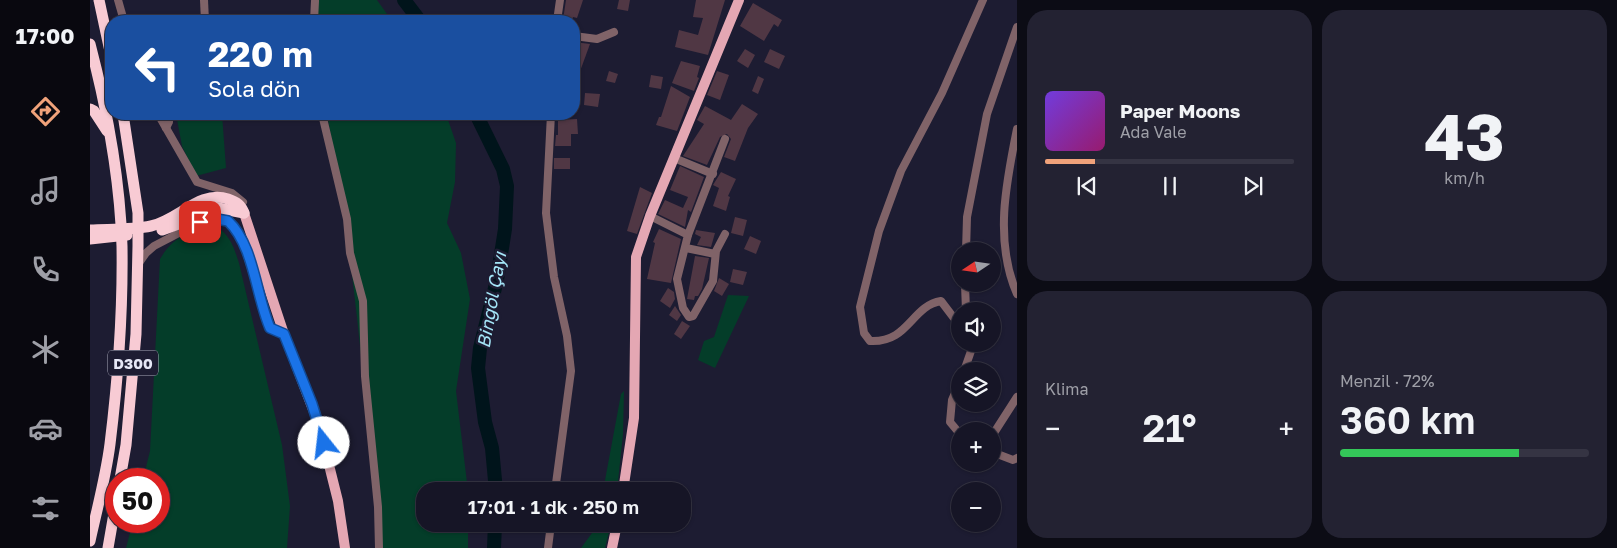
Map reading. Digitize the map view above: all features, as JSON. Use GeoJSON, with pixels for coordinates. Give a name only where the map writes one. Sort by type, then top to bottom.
{"type":"FeatureCollection","features":[{"type":"Feature","properties":{"kind":"highway"},"geometry":{"type":"LineString","coordinates":[[100,0],[105,25]]}},
{"type":"Feature","properties":{"kind":"highway","name":"D300"},"geometry":{"type":"LineString","coordinates":[[90,44],[105,109]]}},
{"type":"Feature","properties":{"kind":"highway"},"geometry":{"type":"LineString","coordinates":[[90,109],[94,111],[109,133]]}},
{"type":"Feature","properties":{"kind":"highway","name":"D300"},"geometry":{"type":"LineString","coordinates":[[90,540],[110,446],[119,346],[122,247],[120,213],[107,120]]}},
{"type":"Feature","properties":{"kind":"highway","name":"D300"},"geometry":{"type":"LineString","coordinates":[[122,468],[126,445],[135,343],[138,265],[138,213],[124,120]]}},
{"type":"Feature","properties":{"kind":"highway"},"geometry":{"type":"LineString","coordinates":[[90,230],[150,226],[166,221],[199,200],[216,196],[235,201],[241,205],[244,213]]}},
{"type":"Feature","properties":{"kind":"highway"},"geometry":{"type":"LineString","coordinates":[[90,239],[154,233],[189,220],[198,212],[213,207],[244,213]]}},
{"type":"Feature","properties":{"kind":"highway"},"geometry":{"type":"LineString","coordinates":[[108,548],[111,533]]}},
{"type":"Feature","properties":{"kind":"main road"},"geometry":{"type":"LineString","coordinates":[[625,482],[634,418],[636,257],[650,216],[738,0]]}},
{"type":"Feature","properties":{"kind":"main road"},"geometry":{"type":"LineString","coordinates":[[244,213],[284,334],[312,404],[324,443],[338,501],[345,548]]}},
{"type":"Feature","properties":{"kind":"main road"},"geometry":{"type":"LineString","coordinates":[[612,548],[615,532]]}},
{"type":"Feature","properties":{"kind":"street"},"geometry":{"type":"LineString","coordinates":[[118,0],[122,15]]}},
{"type":"Feature","properties":{"kind":"street"},"geometry":{"type":"LineString","coordinates":[[204,0],[205,15]]}},
{"type":"Feature","properties":{"kind":"street"},"geometry":{"type":"LineString","coordinates":[[558,15],[560,0]]}},
{"type":"Feature","properties":{"kind":"street"},"geometry":{"type":"LineString","coordinates":[[951,314],[941,301],[932,303],[922,310],[906,329],[884,342],[870,341],[864,333],[860,307],[879,231],[901,171],[942,93],[983,0]]}},
{"type":"Feature","properties":{"kind":"street"},"geometry":{"type":"LineString","coordinates":[[314,15],[315,1]]}},
{"type":"Feature","properties":{"kind":"street"},"geometry":{"type":"LineString","coordinates":[[966,242],[967,216],[987,114],[1017,27]]}},
{"type":"Feature","properties":{"kind":"street"},"geometry":{"type":"LineString","coordinates":[[580,37],[598,39],[614,32]]}},
{"type":"Feature","properties":{"kind":"street"},"geometry":{"type":"LineString","coordinates":[[161,120],[184,164],[197,182],[232,193],[244,203],[244,213]]}},
{"type":"Feature","properties":{"kind":"street"},"geometry":{"type":"LineString","coordinates":[[166,128],[169,120]]}},
{"type":"Feature","properties":{"kind":"street"},"geometry":{"type":"LineString","coordinates":[[323,120],[347,219],[350,253],[363,301],[365,376],[378,507],[378,548]]}},
{"type":"Feature","properties":{"kind":"street"},"geometry":{"type":"LineString","coordinates":[[550,120],[546,213],[554,277],[567,336],[570,371],[556,482]]}},
{"type":"Feature","properties":{"kind":"street"},"geometry":{"type":"LineString","coordinates":[[1017,129],[1004,212],[1008,266],[1017,294]]}},
{"type":"Feature","properties":{"kind":"street"},"geometry":{"type":"LineString","coordinates":[[725,234],[715,254],[713,281],[693,316],[689,317],[683,308],[677,279],[688,235],[713,174],[717,157],[726,139]]}},
{"type":"Feature","properties":{"kind":"street"},"geometry":{"type":"LineString","coordinates":[[674,158],[713,174]]}},
{"type":"Feature","properties":{"kind":"street"},"geometry":{"type":"LineString","coordinates":[[650,216],[688,235]]}},
{"type":"Feature","properties":{"kind":"street"},"geometry":{"type":"LineString","coordinates":[[138,265],[146,253],[154,246],[200,222],[211,218],[228,221],[242,240],[270,328],[284,334]]}},
{"type":"Feature","properties":{"kind":"street"},"geometry":{"type":"LineString","coordinates":[[686,248],[715,254]]}},
{"type":"Feature","properties":{"kind":"street"},"geometry":{"type":"LineString","coordinates":[[1001,422],[1017,397]]}},
{"type":"Feature","properties":{"kind":"street"},"geometry":{"type":"LineString","coordinates":[[951,411],[951,423]]}},
{"type":"Feature","properties":{"kind":"street"},"geometry":{"type":"LineString","coordinates":[[1001,455],[1013,460],[1017,458]]}},
{"type":"Feature","properties":{"kind":"street"},"geometry":{"type":"LineString","coordinates":[[548,548],[550,532]]}},
{"type":"Feature","properties":{"kind":"green space"},"geometry":{"type":"Polygon","coordinates":[[[315,0],[377,0],[388,15],[315,15],[315,0]]]}},
{"type":"Feature","properties":{"kind":"green space"},"geometry":{"type":"Polygon","coordinates":[[[177,120],[222,120],[226,168],[196,176],[182,146],[177,120]]]}},
{"type":"Feature","properties":{"kind":"green space"},"geometry":{"type":"Polygon","coordinates":[[[328,120],[448,120],[456,143],[455,182],[447,223],[461,253],[470,299],[456,391],[467,482],[416,482],[416,532],[468,532],[468,548],[380,548],[345,222],[328,120]]]}},
{"type":"Feature","properties":{"kind":"green space"},"geometry":{"type":"Polygon","coordinates":[[[217,227],[222,231],[234,247],[239,263],[282,445],[290,506],[287,548],[126,548],[130,533],[170,533],[170,468],[146,468],[150,451],[160,259],[171,244],[184,235],[217,227]]]}},
{"type":"Feature","properties":{"kind":"green space"},"geometry":{"type":"Polygon","coordinates":[[[728,295],[749,296],[715,368],[698,360],[704,341],[714,337],[728,295]]]}},
{"type":"Feature","properties":{"kind":"green space"},"geometry":{"type":"Polygon","coordinates":[[[624,391],[623,434],[618,482],[605,482],[621,394],[624,391]]]}},
{"type":"Feature","properties":{"kind":"green space"},"geometry":{"type":"Polygon","coordinates":[[[609,532],[605,548],[581,548],[592,533],[609,532]]]}},
{"type":"Feature","properties":{"kind":"building"},"geometry":{"type":"Polygon","coordinates":[[[566,0],[583,0],[578,15],[564,15],[566,0]]]}},
{"type":"Feature","properties":{"kind":"building"},"geometry":{"type":"Polygon","coordinates":[[[619,0],[630,0],[628,11],[617,9],[619,0]]]}},
{"type":"Feature","properties":{"kind":"building"},"geometry":{"type":"Polygon","coordinates":[[[696,0],[725,0],[708,55],[675,47],[679,30],[698,35],[703,18],[693,17],[696,0]]]}},
{"type":"Feature","properties":{"kind":"building"},"geometry":{"type":"Polygon","coordinates":[[[753,3],[782,20],[778,27],[774,24],[764,41],[740,26],[753,3]]]}},
{"type":"Feature","properties":{"kind":"building"},"geometry":{"type":"Polygon","coordinates":[[[580,43],[590,44],[580,71],[580,43]]]}},
{"type":"Feature","properties":{"kind":"building"},"geometry":{"type":"Polygon","coordinates":[[[745,49],[755,55],[748,68],[737,61],[745,49]]]}},
{"type":"Feature","properties":{"kind":"building"},"geometry":{"type":"Polygon","coordinates":[[[770,49],[785,56],[779,69],[764,62],[770,49]]]}},
{"type":"Feature","properties":{"kind":"building"},"geometry":{"type":"Polygon","coordinates":[[[681,61],[700,66],[697,77],[699,78],[694,91],[672,83],[681,61]]]}},
{"type":"Feature","properties":{"kind":"building"},"geometry":{"type":"Polygon","coordinates":[[[609,71],[618,74],[615,83],[606,81],[609,71]]]}},
{"type":"Feature","properties":{"kind":"building"},"geometry":{"type":"Polygon","coordinates":[[[717,71],[729,75],[720,100],[707,95],[717,71]]]}},
{"type":"Feature","properties":{"kind":"building"},"geometry":{"type":"Polygon","coordinates":[[[651,75],[663,77],[661,89],[649,87],[651,75]]]}},
{"type":"Feature","properties":{"kind":"building"},"geometry":{"type":"Polygon","coordinates":[[[758,76],[764,79],[758,94],[752,91],[758,76]]]}},
{"type":"Feature","properties":{"kind":"building"},"geometry":{"type":"Polygon","coordinates":[[[671,86],[690,97],[677,131],[656,125],[659,117],[661,117],[671,86]]]}},
{"type":"Feature","properties":{"kind":"building"},"geometry":{"type":"Polygon","coordinates":[[[585,93],[600,94],[598,107],[584,105],[585,93]]]}},
{"type":"Feature","properties":{"kind":"building"},"geometry":{"type":"Polygon","coordinates":[[[742,104],[758,114],[748,128],[735,161],[724,157],[731,139],[727,134],[720,137],[707,165],[683,156],[704,124],[697,120],[705,106],[731,120],[742,104]]]}},
{"type":"Feature","properties":{"kind":"building"},"geometry":{"type":"Polygon","coordinates":[[[558,120],[577,120],[578,134],[571,134],[571,146],[555,146],[556,135],[558,135],[558,120]]]}},
{"type":"Feature","properties":{"kind":"building"},"geometry":{"type":"Polygon","coordinates":[[[554,158],[570,158],[570,169],[554,169],[554,158]]]}},
{"type":"Feature","properties":{"kind":"building"},"geometry":{"type":"Polygon","coordinates":[[[680,166],[704,177],[691,212],[688,210],[685,227],[658,214],[665,200],[683,208],[688,197],[670,190],[680,166]]]}},
{"type":"Feature","properties":{"kind":"building"},"geometry":{"type":"Polygon","coordinates":[[[721,172],[736,179],[728,196],[730,197],[726,211],[713,206],[719,188],[713,185],[721,172]]]}},
{"type":"Feature","properties":{"kind":"building"},"geometry":{"type":"Polygon","coordinates":[[[640,187],[652,193],[637,234],[627,231],[640,187]]]}},
{"type":"Feature","properties":{"kind":"building"},"geometry":{"type":"Polygon","coordinates":[[[735,217],[747,220],[743,236],[731,233],[735,217]]]}},
{"type":"Feature","properties":{"kind":"building"},"geometry":{"type":"Polygon","coordinates":[[[659,229],[681,239],[671,283],[647,279],[655,243],[653,242],[659,229]]]}},
{"type":"Feature","properties":{"kind":"building"},"geometry":{"type":"Polygon","coordinates":[[[696,230],[715,233],[711,247],[697,245],[701,237],[695,234],[696,230]]]}},
{"type":"Feature","properties":{"kind":"building"},"geometry":{"type":"Polygon","coordinates":[[[750,236],[761,241],[756,254],[744,249],[750,236]]]}},
{"type":"Feature","properties":{"kind":"building"},"geometry":{"type":"Polygon","coordinates":[[[695,256],[709,258],[702,289],[698,296],[695,296],[694,300],[687,299],[695,256]]]}},
{"type":"Feature","properties":{"kind":"building"},"geometry":{"type":"Polygon","coordinates":[[[733,269],[747,272],[743,285],[730,282],[733,269]]]}},
{"type":"Feature","properties":{"kind":"building"},"geometry":{"type":"Polygon","coordinates":[[[719,278],[729,284],[722,296],[714,291],[719,278]]]}},
{"type":"Feature","properties":{"kind":"building"},"geometry":{"type":"Polygon","coordinates":[[[668,288],[674,292],[675,299],[670,308],[660,301],[668,288]]]}},
{"type":"Feature","properties":{"kind":"building"},"geometry":{"type":"Polygon","coordinates":[[[675,306],[681,315],[677,321],[669,315],[675,306]]]}},
{"type":"Feature","properties":{"kind":"building"},"geometry":{"type":"Polygon","coordinates":[[[682,321],[690,326],[681,339],[674,334],[682,321]]]}},
{"type":"Feature","properties":{"kind":"waterway","name":"Bingöl Çayı"},"geometry":{"type":"LineString","coordinates":[[404,0],[415,15]]}},
{"type":"Feature","properties":{"kind":"waterway","name":"Bingöl Çayı"},"geometry":{"type":"LineString","coordinates":[[479,120],[503,169],[507,186],[505,229],[497,280],[480,348],[478,368],[485,422],[492,448],[495,482]]}},
{"type":"Feature","properties":{"kind":"waterway","name":"Bingöl Çayı"},"geometry":{"type":"LineString","coordinates":[[494,548],[495,532]]}},
{"type":"Feature","properties":{"kind":"route"},"geometry":{"type":"LineString","coordinates":[[200,222],[211,218],[220,218],[228,221],[242,240],[263,313],[270,328],[284,334],[312,404],[324,443]]}}]}
